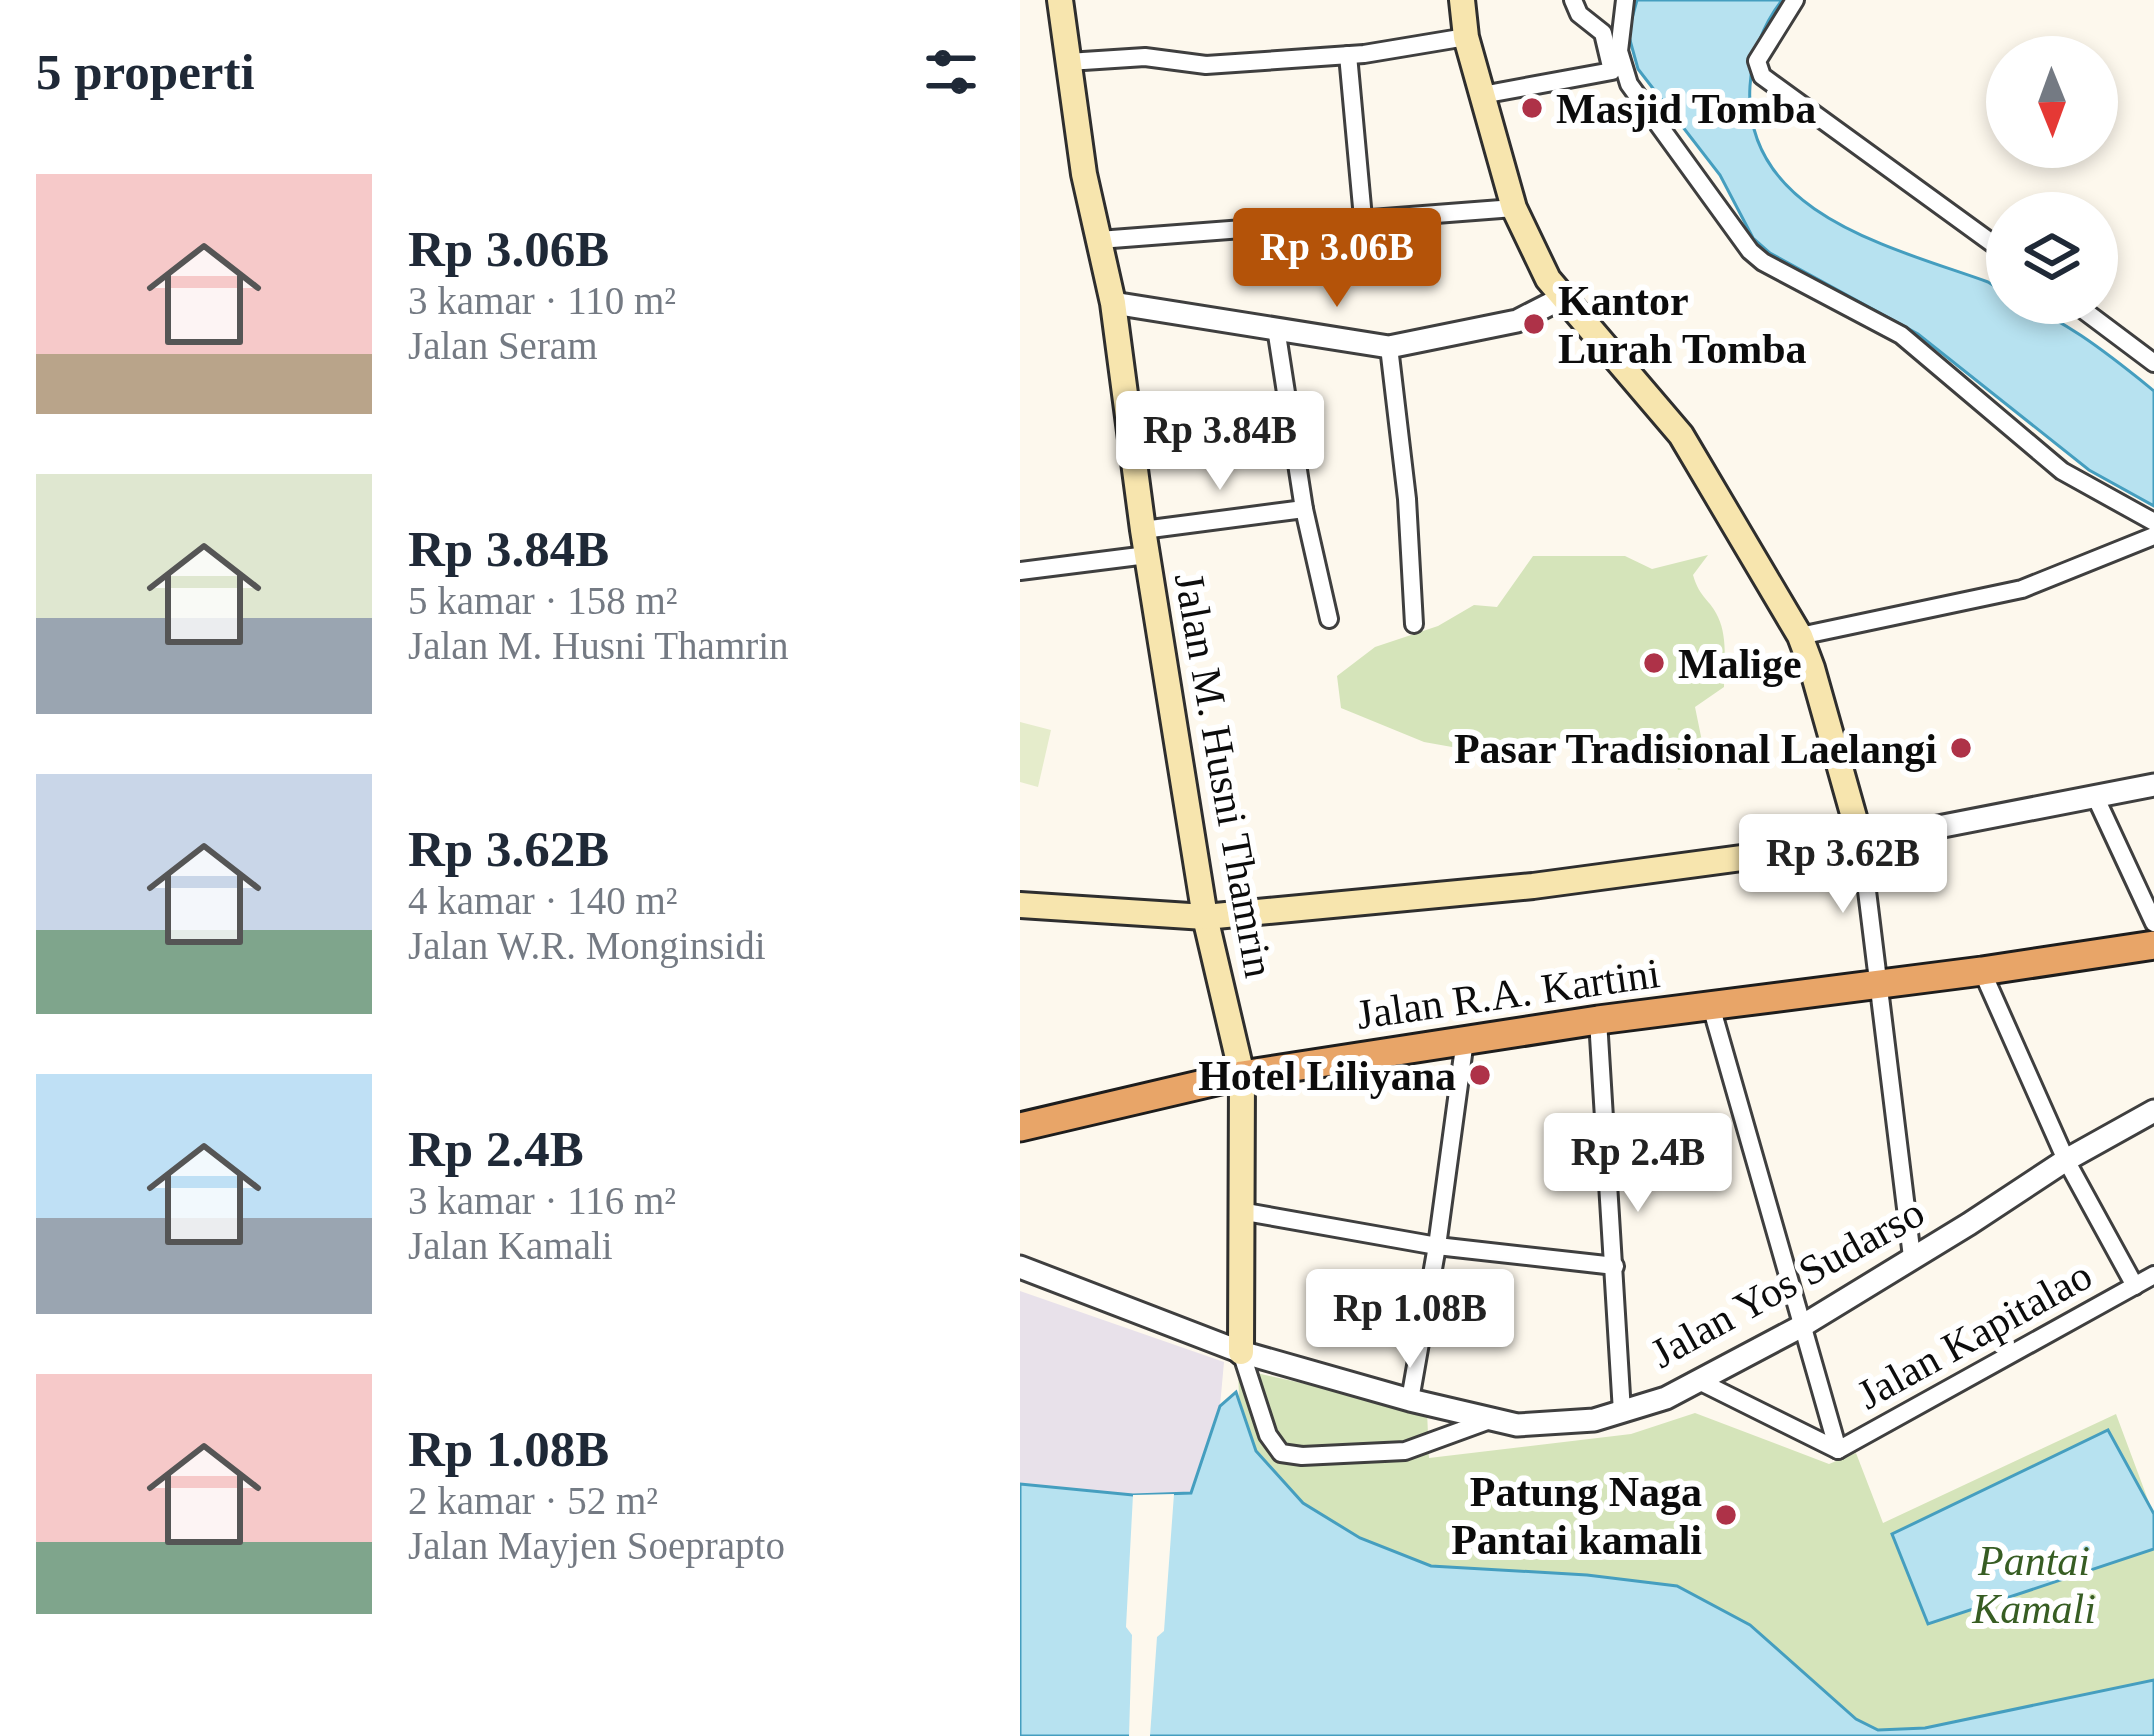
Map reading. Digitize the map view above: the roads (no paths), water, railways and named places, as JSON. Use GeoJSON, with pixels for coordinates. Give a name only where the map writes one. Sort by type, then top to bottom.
{"type":"FeatureCollection","features":[{"type":"Feature","properties":{"kind":"highway","name":"Jalan R.A. Kartini"},"geometry":{"type":"LineString","coordinates":[[1020,1127],[1242,1075],[1598,1020],[2154,945]]}},
{"type":"Feature","properties":{"kind":"main road","name":"Jalan M. Husni Thamrin"},"geometry":{"type":"LineString","coordinates":[[1060,0],[1113,303],[1143,530],[1205,917],[1242,1075],[1241,1352]]}},
{"type":"Feature","properties":{"kind":"main road"},"geometry":{"type":"LineString","coordinates":[[1020,904],[1205,917],[1533,886],[1861,842],[1800,636],[1681,435],[1548,279],[1514,208],[1466,37],[1462,0]]}},
{"type":"Feature","properties":{"kind":"street"},"geometry":{"type":"LineString","coordinates":[[1481,95],[1612,71],[1603,33],[1579,14],[1573,0]]}},
{"type":"Feature","properties":{"kind":"street"},"geometry":{"type":"LineString","coordinates":[[1625,0],[1619,51],[1629,84],[1750,251],[1901,334],[2062,471],[2154,522]]}},
{"type":"Feature","properties":{"kind":"street"},"geometry":{"type":"LineString","coordinates":[[1795,0],[1757,61],[1762,76],[1986,239]]}},
{"type":"Feature","properties":{"kind":"street"},"geometry":{"type":"LineString","coordinates":[[1068,62],[1145,57],[1206,65],[1348,55],[1466,37]]}},
{"type":"Feature","properties":{"kind":"street"},"geometry":{"type":"LineString","coordinates":[[1348,55],[1364,218]]}},
{"type":"Feature","properties":{"kind":"street"},"geometry":{"type":"LineString","coordinates":[[1099,240],[1514,208]]}},
{"type":"Feature","properties":{"kind":"street"},"geometry":{"type":"LineString","coordinates":[[1113,303],[1389,347],[1503,326],[1564,297]]}},
{"type":"Feature","properties":{"kind":"street"},"geometry":{"type":"LineString","coordinates":[[2102,324],[2154,363]]}},
{"type":"Feature","properties":{"kind":"street"},"geometry":{"type":"LineString","coordinates":[[1276,328],[1304,509],[1329,620]]}},
{"type":"Feature","properties":{"kind":"street"},"geometry":{"type":"LineString","coordinates":[[1389,347],[1407,499],[1414,624]]}},
{"type":"Feature","properties":{"kind":"street"},"geometry":{"type":"LineString","coordinates":[[1143,530],[1304,509]]}},
{"type":"Feature","properties":{"kind":"street"},"geometry":{"type":"LineString","coordinates":[[1800,636],[2022,589],[2154,536]]}},
{"type":"Feature","properties":{"kind":"street"},"geometry":{"type":"LineString","coordinates":[[1020,571],[1147,555]]}},
{"type":"Feature","properties":{"kind":"street"},"geometry":{"type":"LineString","coordinates":[[1912,1258],[1861,842],[2154,784]]}},
{"type":"Feature","properties":{"kind":"street"},"geometry":{"type":"LineString","coordinates":[[2095,796],[2154,923]]}},
{"type":"Feature","properties":{"kind":"street"},"geometry":{"type":"LineString","coordinates":[[1982,971],[2066,1160],[2135,1286]]}},
{"type":"Feature","properties":{"kind":"street"},"geometry":{"type":"LineString","coordinates":[[1711,1006],[1838,1450]]}},
{"type":"Feature","properties":{"kind":"street"},"geometry":{"type":"LineString","coordinates":[[1598,1020],[1622,1412]]}},
{"type":"Feature","properties":{"kind":"street"},"geometry":{"type":"LineString","coordinates":[[1410,1400],[1465,1040]]}},
{"type":"Feature","properties":{"kind":"street","name":"Jalan Yos Sudarso"},"geometry":{"type":"LineString","coordinates":[[1020,1267],[1241,1352],[1490,1420],[1517,1425],[1568,1423],[1666,1398],[1700,1381],[1802,1326],[2066,1160],[2154,1111]]}},
{"type":"Feature","properties":{"kind":"street"},"geometry":{"type":"LineString","coordinates":[[1240,1211],[1437,1246],[1615,1266]]}},
{"type":"Feature","properties":{"kind":"street","name":"Jalan Kapitalao"},"geometry":{"type":"LineString","coordinates":[[1700,1381],[1838,1450],[2154,1275]]}},
{"type":"Feature","properties":{"kind":"street"},"geometry":{"type":"LineString","coordinates":[[1241,1352],[1268,1435],[1281,1453],[1405,1451],[1490,1420]]}},
{"type":"Feature","properties":{"kind":"water"},"geometry":{"type":"Polygon","coordinates":[[[1637,0],[1782,0],[1759,41],[1750,86],[1754,130],[1771,166],[1797,195],[1831,219],[1869,239],[1986,281],[1986,324],[2063,324],[2154,391],[2154,506],[2089,470],[1918,334],[1770,253],[1753,238],[1720,175],[1638,69],[1628,33],[1637,0]]]}},
{"type":"Feature","properties":{"kind":"water"},"geometry":{"type":"Polygon","coordinates":[[[1236,1392],[1256,1451],[1303,1503],[1360,1538],[1431,1566],[1587,1575],[1677,1586],[1750,1625],[1856,1719],[1878,1730],[1925,1728],[2154,1680],[2154,1736],[1020,1736],[1020,1484],[1133,1495],[1191,1493],[1220,1406],[1236,1392]]]}},
{"type":"Feature","properties":{"kind":"water"},"geometry":{"type":"Polygon","coordinates":[[[2108,1430],[2154,1514],[2154,1549],[1928,1624],[1892,1534],[2108,1430]]]}},
{"type":"Feature","properties":{"kind":"place","name":"Masjid Tomba"},"geometry":{"type":"Point","coordinates":[1532,108]}},
{"type":"Feature","properties":{"kind":"place","name":"Kantor Lurah Tomba"},"geometry":{"type":"Point","coordinates":[1534,324]}},
{"type":"Feature","properties":{"kind":"place","name":"Malige"},"geometry":{"type":"Point","coordinates":[1654,663]}},
{"type":"Feature","properties":{"kind":"place","name":"Pasar Tradisional Laelangi"},"geometry":{"type":"Point","coordinates":[1961,748]}},
{"type":"Feature","properties":{"kind":"place","name":"Hotel Liliyana"},"geometry":{"type":"Point","coordinates":[1480,1075]}},
{"type":"Feature","properties":{"kind":"place","name":"Patung Naga Pantai kamali"},"geometry":{"type":"Point","coordinates":[1726,1515]}},
{"type":"Feature","properties":{"kind":"park label","name":"Pantai Kamali"},"geometry":{"type":"Point","coordinates":[2034,1584]}}]}
